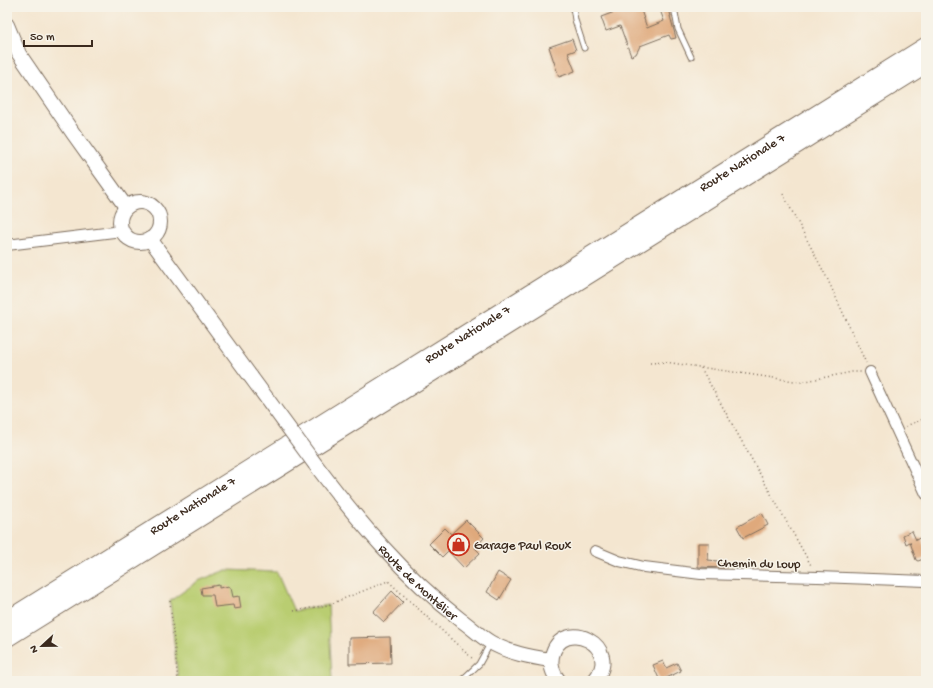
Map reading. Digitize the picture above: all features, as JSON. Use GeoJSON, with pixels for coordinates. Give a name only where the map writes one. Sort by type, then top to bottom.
{"type":"FeatureCollection","features":[{"type":"Feature","properties":{"kind":"highway","name":"Route Nationale 7"},"geometry":{"type":"LineString","coordinates":[[7,620],[926,46]]}},
{"type":"Feature","properties":{"kind":"highway","name":"Route Nationale 7"},"geometry":{"type":"LineString","coordinates":[[7,638],[926,64]]}},
{"type":"Feature","properties":{"kind":"main road"},"geometry":{"type":"LineString","coordinates":[[7,25],[19,54],[72,133],[126,207]]}},
{"type":"Feature","properties":{"kind":"main road"},"geometry":{"type":"LineString","coordinates":[[138,202],[145,202],[151,205],[156,210],[160,222],[159,229],[155,235],[150,239],[138,242],[126,236],[122,231],[120,219],[122,212],[126,207],[132,203],[138,202]]}},
{"type":"Feature","properties":{"kind":"main road","name":"Route de Montélier"},"geometry":{"type":"LineString","coordinates":[[150,239],[347,507],[390,555],[441,604],[491,643],[524,655],[551,660]]}},
{"type":"Feature","properties":{"kind":"main road"},"geometry":{"type":"LineString","coordinates":[[559,681],[555,677],[551,660],[555,648],[564,639],[572,636],[581,636],[596,644],[603,660],[601,678]]}},
{"type":"Feature","properties":{"kind":"street"},"geometry":{"type":"LineString","coordinates":[[7,245],[122,231]]}},
{"type":"Feature","properties":{"kind":"street"},"geometry":{"type":"LineString","coordinates":[[870,372],[926,494]]}},
{"type":"Feature","properties":{"kind":"street","name":"Chemin du Loup"},"geometry":{"type":"LineString","coordinates":[[595,551],[619,561],[644,567],[701,574],[818,576],[926,581]]}},
{"type":"Feature","properties":{"kind":"lane"},"geometry":{"type":"LineString","coordinates":[[573,7],[575,20],[584,48]]}},
{"type":"Feature","properties":{"kind":"lane"},"geometry":{"type":"LineString","coordinates":[[674,7],[678,30],[691,57]]}},
{"type":"Feature","properties":{"kind":"lane"},"geometry":{"type":"LineString","coordinates":[[461,681],[479,664],[491,643]]}},
{"type":"Feature","properties":{"kind":"path"},"geometry":{"type":"LineString","coordinates":[[650,363],[665,362],[801,382],[852,372],[870,372],[827,278],[783,194]]}},
{"type":"Feature","properties":{"kind":"path"},"geometry":{"type":"LineString","coordinates":[[702,368],[818,576]]}},
{"type":"Feature","properties":{"kind":"path"},"geometry":{"type":"LineString","coordinates":[[897,430],[926,418]]}},
{"type":"Feature","properties":{"kind":"path"},"geometry":{"type":"LineString","coordinates":[[294,611],[328,605],[388,581],[479,664]]}},
{"type":"Feature","properties":{"kind":"path"},"geometry":{"type":"LineString","coordinates":[[170,601],[178,681]]}},
{"type":"Feature","properties":{"kind":"green space"},"geometry":{"type":"Polygon","coordinates":[[[226,570],[277,572],[294,611],[328,605],[332,681],[178,681],[170,601],[198,581],[226,570]]]}},
{"type":"Feature","properties":{"kind":"building"},"geometry":{"type":"Polygon","coordinates":[[[628,7],[640,7],[647,28],[664,21],[659,7],[668,7],[676,38],[671,39],[669,35],[640,46],[636,54],[631,56],[620,26],[606,31],[601,17],[628,7]]]}},
{"type":"Feature","properties":{"kind":"building"},"geometry":{"type":"Polygon","coordinates":[[[572,39],[576,50],[568,53],[575,71],[559,77],[549,47],[572,39]]]}},
{"type":"Feature","properties":{"kind":"building"},"geometry":{"type":"Polygon","coordinates":[[[762,513],[768,525],[743,538],[737,527],[762,513]]]}},
{"type":"Feature","properties":{"kind":"building"},"geometry":{"type":"Polygon","coordinates":[[[466,520],[484,538],[475,548],[480,553],[464,568],[448,551],[442,557],[429,544],[445,528],[451,534],[466,520]]]}},
{"type":"Feature","properties":{"kind":"building"},"geometry":{"type":"Polygon","coordinates":[[[912,531],[916,540],[921,537],[926,550],[926,558],[918,561],[916,560],[910,542],[906,544],[903,535],[912,531]]]}},
{"type":"Feature","properties":{"kind":"building"},"geometry":{"type":"Polygon","coordinates":[[[698,543],[709,543],[708,560],[726,562],[726,568],[698,567],[698,543]]]}},
{"type":"Feature","properties":{"kind":"building"},"geometry":{"type":"Polygon","coordinates":[[[498,572],[511,580],[499,600],[487,592],[498,572]]]}},
{"type":"Feature","properties":{"kind":"building"},"geometry":{"type":"Polygon","coordinates":[[[219,585],[219,588],[229,586],[233,597],[239,596],[241,608],[234,609],[233,605],[215,607],[213,595],[202,595],[201,588],[219,585]]]}},
{"type":"Feature","properties":{"kind":"building"},"geometry":{"type":"Polygon","coordinates":[[[392,591],[403,602],[384,622],[373,612],[392,591]]]}},
{"type":"Feature","properties":{"kind":"building"},"geometry":{"type":"Polygon","coordinates":[[[390,637],[391,663],[349,664],[349,638],[390,637]]]}},
{"type":"Feature","properties":{"kind":"building"},"geometry":{"type":"Polygon","coordinates":[[[663,661],[666,668],[677,663],[681,671],[660,681],[653,665],[663,661]]]}},
{"type":"Feature","properties":{"kind":"place","name":"Garage Paul Roux"},"geometry":{"type":"Point","coordinates":[459,544]}}]}
